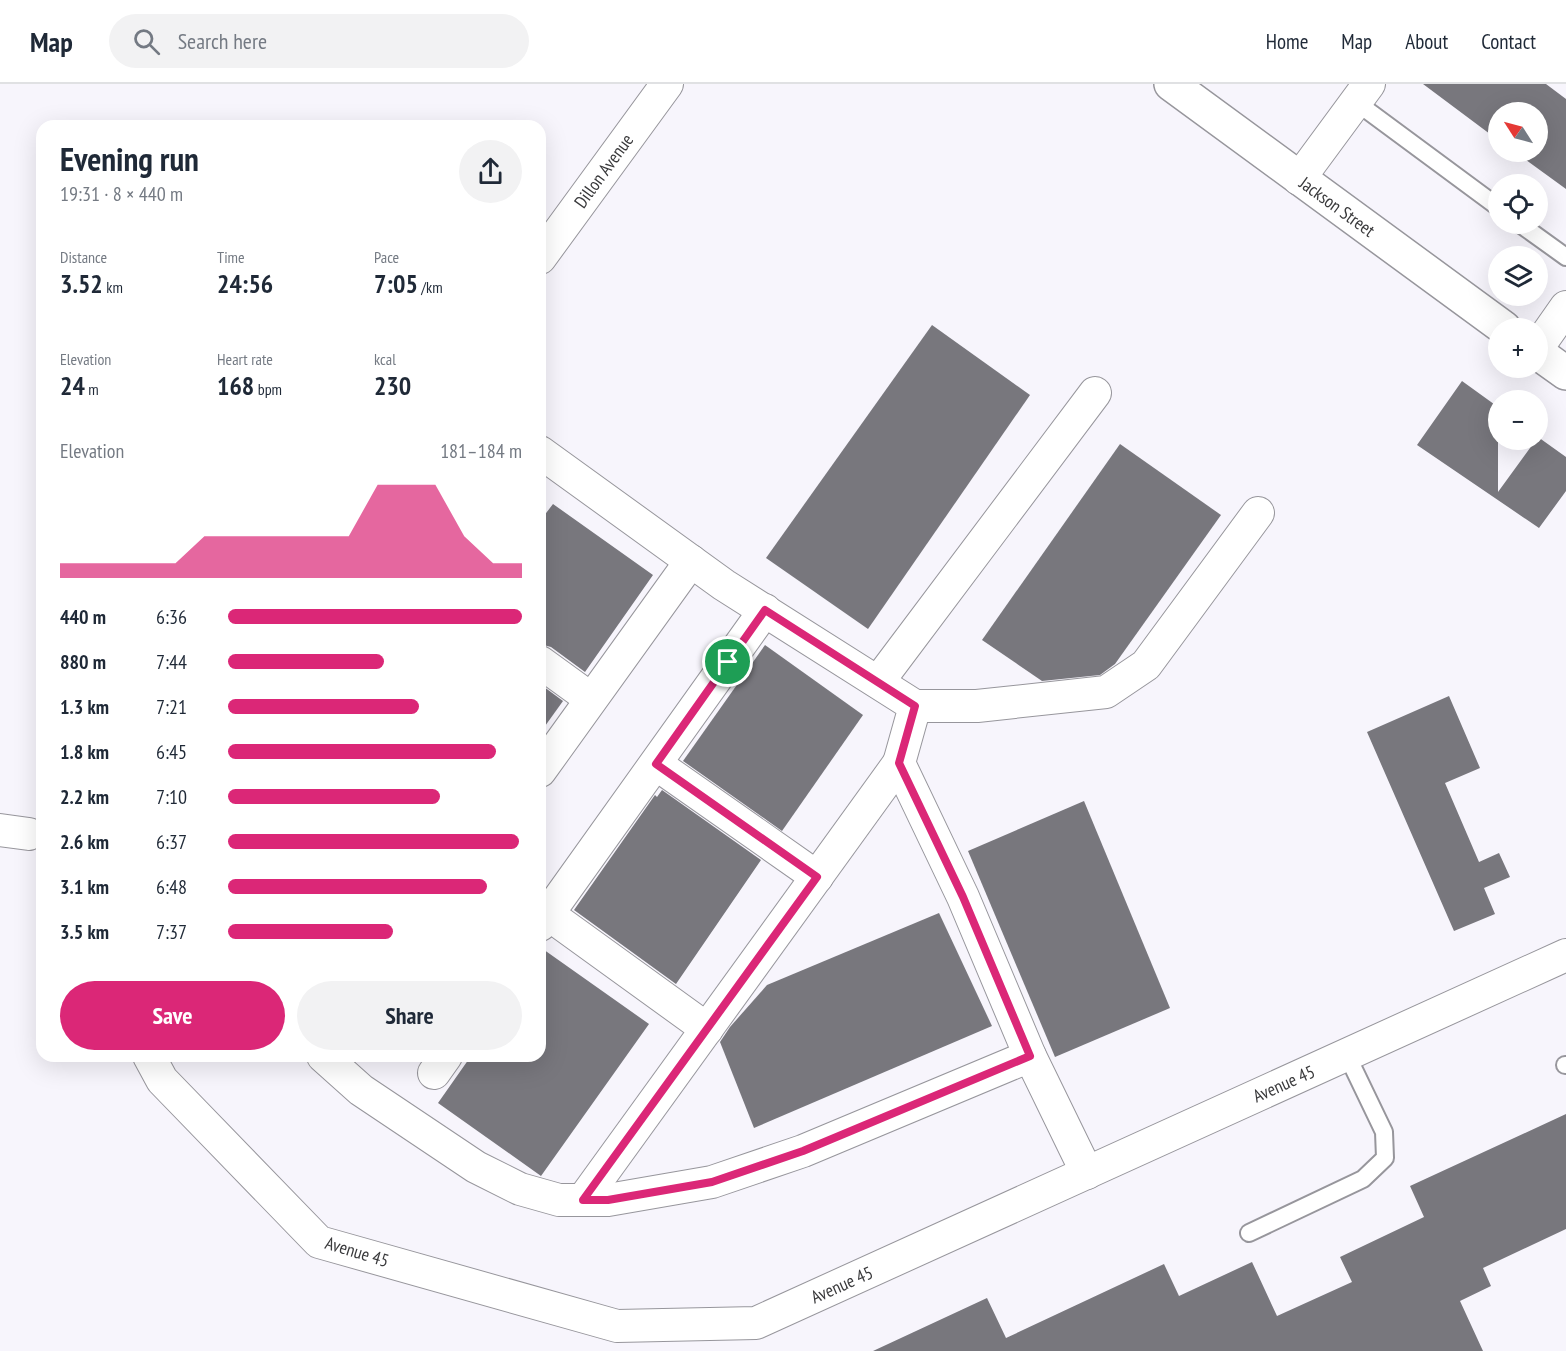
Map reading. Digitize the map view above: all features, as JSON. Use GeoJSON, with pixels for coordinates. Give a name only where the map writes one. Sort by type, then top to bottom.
{"type":"FeatureCollection","features":[{"type":"Feature","properties":{"kind":"main road","name":"Jackson Street"},"geometry":{"type":"LineString","coordinates":[[1171,84],[1490,318]]}},
{"type":"Feature","properties":{"kind":"main road"},"geometry":{"type":"LineString","coordinates":[[1548,360],[1566,373]]}},
{"type":"Feature","properties":{"kind":"street","name":"Dillon Avenue"},"geometry":{"type":"LineString","coordinates":[[546,250],[667,84]]}},
{"type":"Feature","properties":{"kind":"street"},"geometry":{"type":"LineString","coordinates":[[1299,179],[1363,93]]}},
{"type":"Feature","properties":{"kind":"street"},"geometry":{"type":"LineString","coordinates":[[1548,333],[1566,307]]}},
{"type":"Feature","properties":{"kind":"street"},"geometry":{"type":"LineString","coordinates":[[878,682],[1095,393]]}},
{"type":"Feature","properties":{"kind":"street"},"geometry":{"type":"LineString","coordinates":[[546,456],[691,561],[915,706],[977,706],[1106,692],[1146,665],[1258,513]]}},
{"type":"Feature","properties":{"kind":"street"},"geometry":{"type":"LineString","coordinates":[[546,763],[691,561]]}},
{"type":"Feature","properties":{"kind":"street"},"geometry":{"type":"LineString","coordinates":[[546,917],[765,610]]}},
{"type":"Feature","properties":{"kind":"street"},"geometry":{"type":"LineString","coordinates":[[546,666],[591,699]]}},
{"type":"Feature","properties":{"kind":"street"},"geometry":{"type":"LineString","coordinates":[[583,1200],[899,763],[915,706]]}},
{"type":"Feature","properties":{"kind":"street"},"geometry":{"type":"LineString","coordinates":[[899,763],[963,897],[1030,1056],[1088,1173]]}},
{"type":"Feature","properties":{"kind":"street"},"geometry":{"type":"LineString","coordinates":[[656,764],[817,877]]}},
{"type":"Feature","properties":{"kind":"street"},"geometry":{"type":"LineString","coordinates":[[546,921],[707,1029]]}},
{"type":"Feature","properties":{"kind":"street","name":"Avenue 45"},"geometry":{"type":"LineString","coordinates":[[152,1062],[162,1080],[319,1242],[617,1326],[756,1323],[1566,956]]}},
{"type":"Feature","properties":{"kind":"street"},"geometry":{"type":"LineString","coordinates":[[330,1062],[362,1090],[476,1167],[520,1189],[559,1200],[608,1200],[712,1182],[803,1151],[1030,1056]]}},
{"type":"Feature","properties":{"kind":"lane"},"geometry":{"type":"LineString","coordinates":[[1363,93],[1488,199]]}},
{"type":"Feature","properties":{"kind":"lane"},"geometry":{"type":"LineString","coordinates":[[1534,234],[1566,257]]}},
{"type":"Feature","properties":{"kind":"lane"},"geometry":{"type":"LineString","coordinates":[[1249,1233],[1363,1179],[1385,1158],[1384,1132],[1347,1055]]}},
{"type":"Feature","properties":{"kind":"building"},"geometry":{"type":"Polygon","coordinates":[[[1423,84],[1546,84],[1566,99],[1566,189],[1529,162],[1548,162],[1548,102],[1488,102],[1488,133],[1423,84]]]}},
{"type":"Feature","properties":{"kind":"building"},"geometry":{"type":"Polygon","coordinates":[[[932,325],[1030,395],[868,629],[766,558],[932,325]]]}},
{"type":"Feature","properties":{"kind":"building"},"geometry":{"type":"Polygon","coordinates":[[[1462,381],[1488,400],[1488,450],[1498,450],[1498,492],[1529,450],[1548,450],[1548,444],[1566,457],[1566,491],[1539,528],[1417,445],[1462,381]]]}},
{"type":"Feature","properties":{"kind":"building"},"geometry":{"type":"Polygon","coordinates":[[[1120,444],[1221,515],[1115,664],[1100,675],[1042,681],[982,640],[1120,444]]]}},
{"type":"Feature","properties":{"kind":"building"},"geometry":{"type":"Polygon","coordinates":[[[553,504],[653,575],[585,672],[546,646],[546,513],[553,504]]]}},
{"type":"Feature","properties":{"kind":"building"},"geometry":{"type":"Polygon","coordinates":[[[765,645],[863,715],[782,831],[683,761],[765,645]]]}},
{"type":"Feature","properties":{"kind":"building"},"geometry":{"type":"Polygon","coordinates":[[[546,688],[563,701],[546,725],[546,688]]]}},
{"type":"Feature","properties":{"kind":"building"},"geometry":{"type":"Polygon","coordinates":[[[1449,696],[1480,768],[1445,783],[1479,862],[1499,853],[1510,877],[1484,888],[1495,914],[1454,931],[1367,732],[1449,696]]]}},
{"type":"Feature","properties":{"kind":"building"},"geometry":{"type":"Polygon","coordinates":[[[662,790],[761,860],[676,984],[574,910],[655,795],[657,797],[662,790]]]}},
{"type":"Feature","properties":{"kind":"building"},"geometry":{"type":"Polygon","coordinates":[[[1084,801],[1170,1008],[1055,1057],[968,851],[1084,801]]]}},
{"type":"Feature","properties":{"kind":"building"},"geometry":{"type":"Polygon","coordinates":[[[939,913],[992,1026],[754,1128],[720,1042],[730,1027],[767,985],[939,913]]]}},
{"type":"Feature","properties":{"kind":"building"},"geometry":{"type":"Polygon","coordinates":[[[546,951],[649,1024],[541,1176],[438,1103],[467,1062],[546,1062],[546,951]]]}},
{"type":"Feature","properties":{"kind":"building"},"geometry":{"type":"Polygon","coordinates":[[[1566,1114],[1566,1229],[1483,1268],[1491,1286],[1460,1301],[1483,1351],[873,1351],[987,1298],[1006,1338],[1164,1264],[1179,1296],[1252,1262],[1277,1316],[1352,1282],[1340,1257],[1424,1217],[1410,1186],[1566,1114]]]}},
{"type":"Feature","properties":{"kind":"route"},"geometry":{"type":"LineString","coordinates":[[765,610],[915,706],[899,763],[963,897],[1030,1056],[803,1151],[712,1182],[608,1200],[583,1200],[817,877],[656,764],[728,662],[765,610]]}}]}
